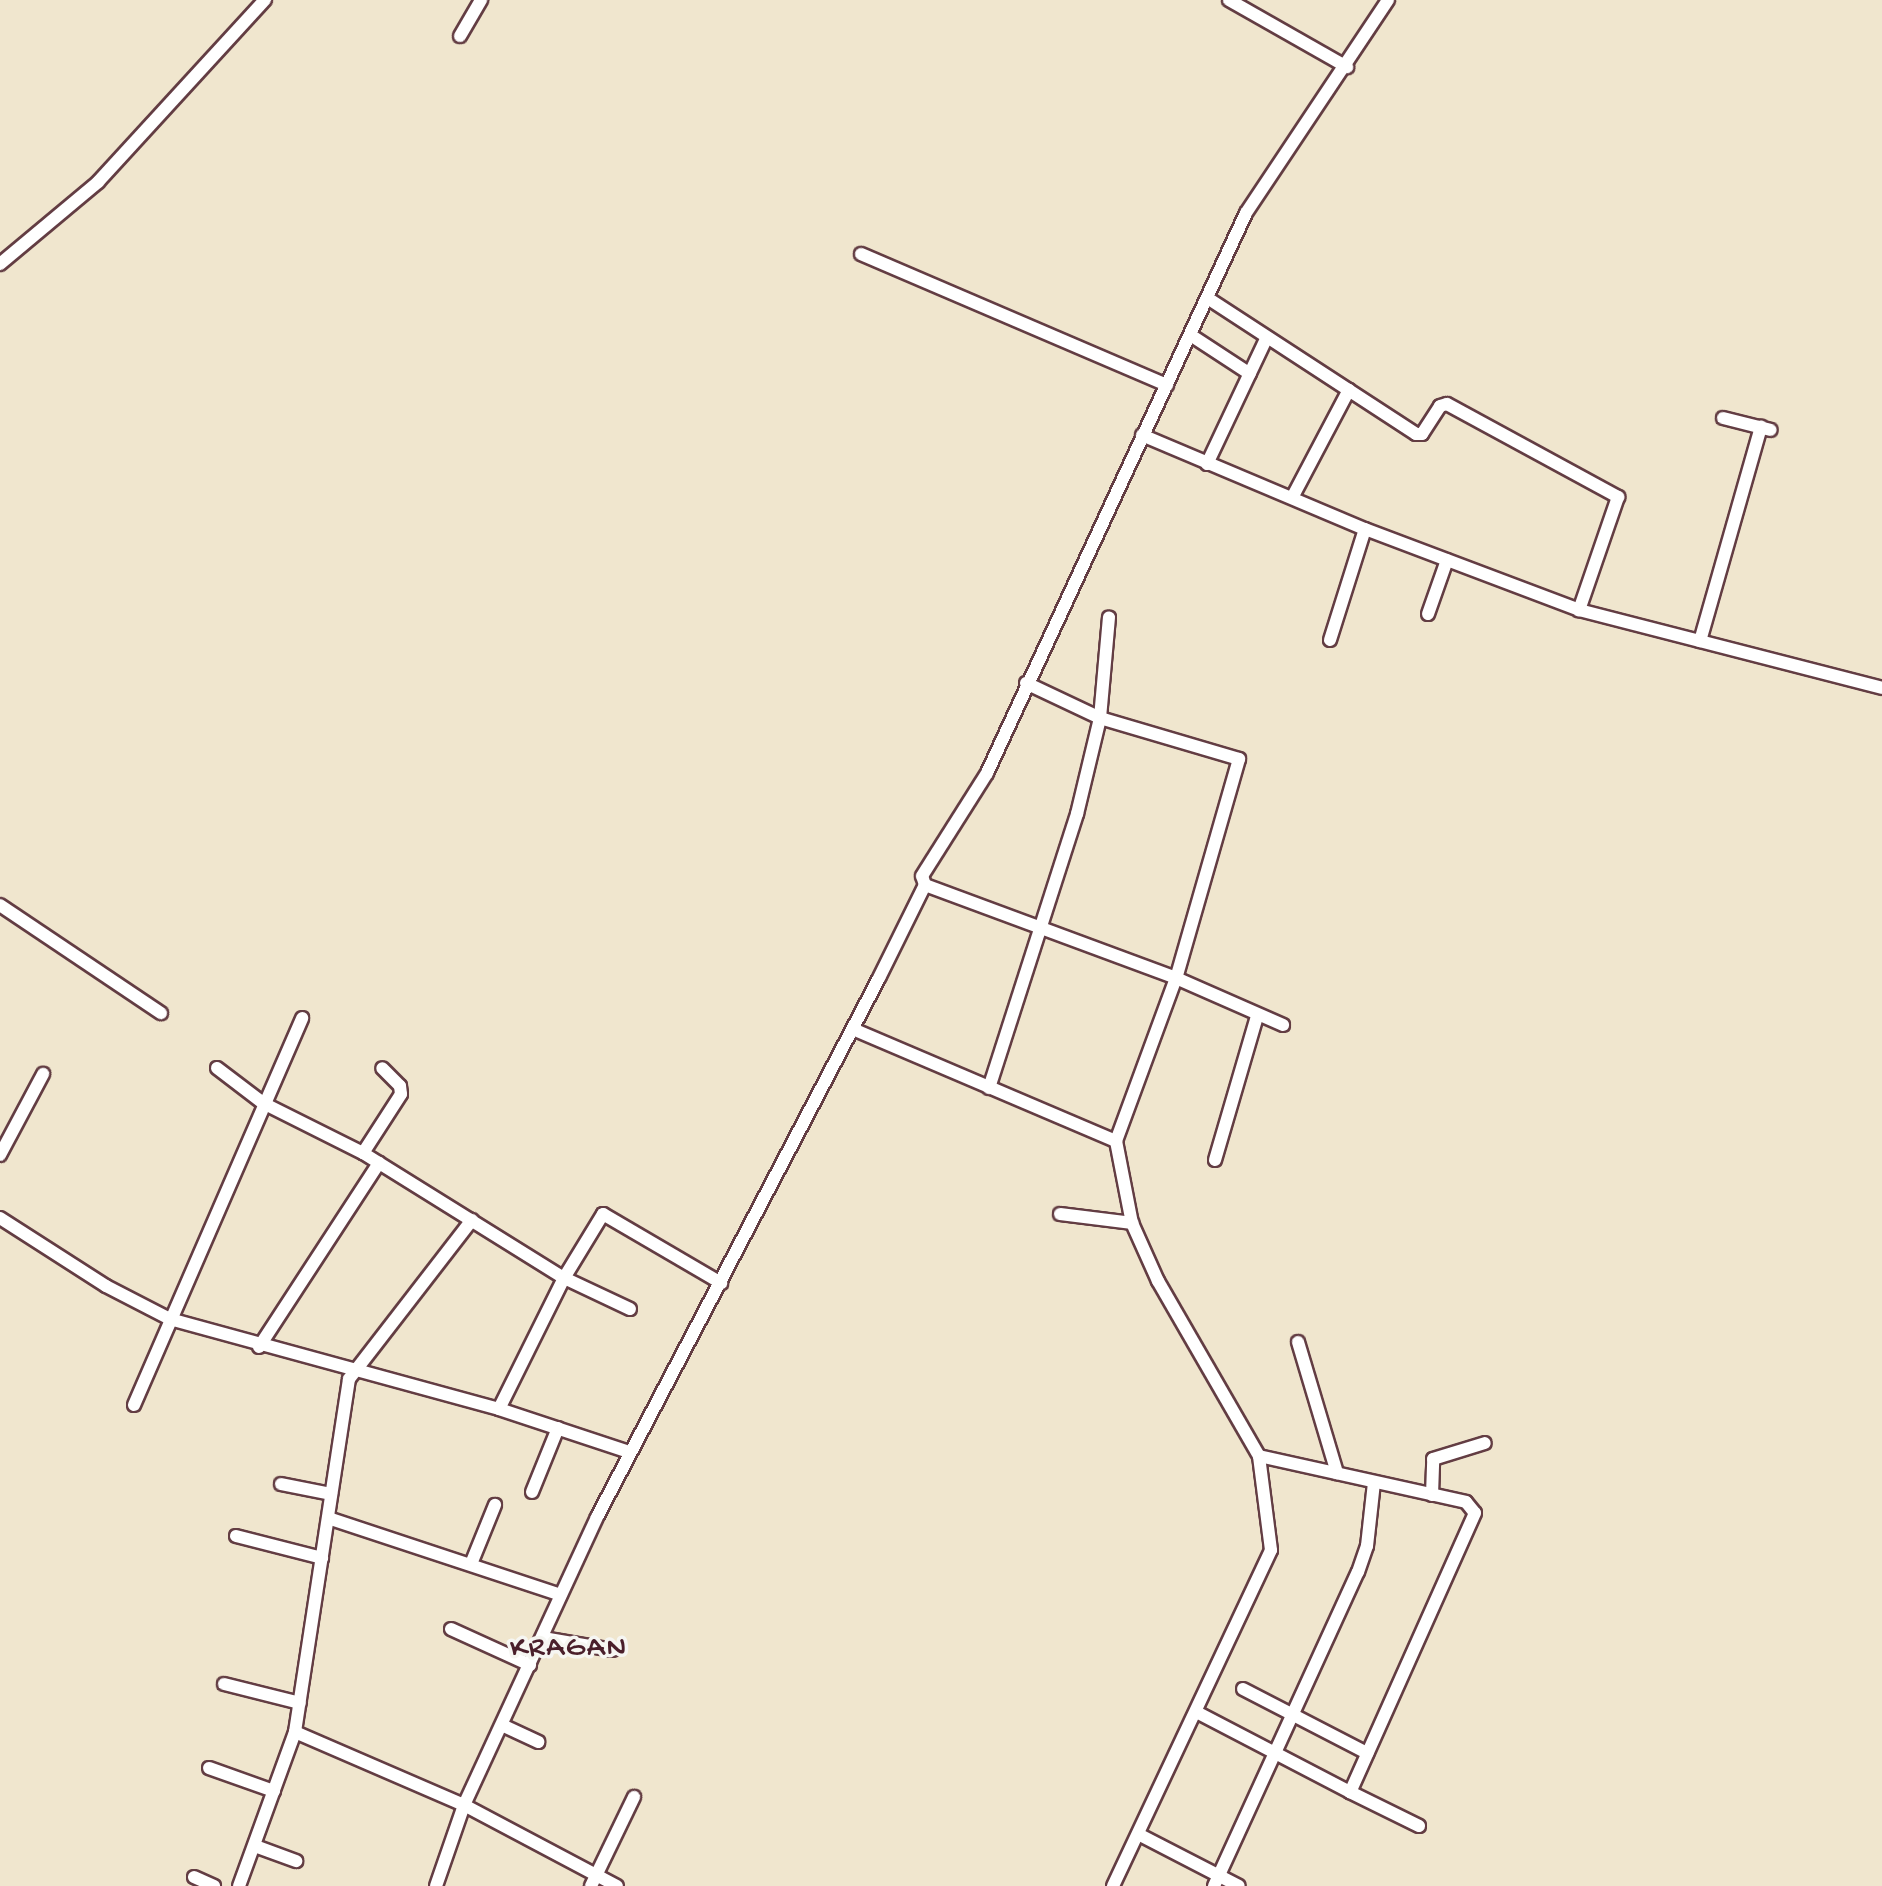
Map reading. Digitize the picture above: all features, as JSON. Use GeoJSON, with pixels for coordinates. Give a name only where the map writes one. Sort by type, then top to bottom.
{"type":"FeatureCollection","features":[{"type":"Feature","properties":{"kind":"street"},"geometry":{"type":"LineString","coordinates":[[249,0],[264,3]]}},
{"type":"Feature","properties":{"kind":"street"},"geometry":{"type":"LineString","coordinates":[[460,36],[481,0]]}},
{"type":"Feature","properties":{"kind":"street"},"geometry":{"type":"LineString","coordinates":[[1229,0],[1347,67]]}},
{"type":"Feature","properties":{"kind":"street"},"geometry":{"type":"LineString","coordinates":[[436,1886],[464,1805],[504,1726],[561,1595],[629,1452],[853,1029],[925,885],[922,876],[987,773],[1142,435],[1192,336],[1246,213],[1347,67],[1388,0]]}},
{"type":"Feature","properties":{"kind":"street"},"geometry":{"type":"LineString","coordinates":[[0,264],[98,182],[264,3]]}},
{"type":"Feature","properties":{"kind":"street"},"geometry":{"type":"LineString","coordinates":[[861,254],[1167,385]]}},
{"type":"Feature","properties":{"kind":"street"},"geometry":{"type":"LineString","coordinates":[[1209,299],[1419,435],[1447,404],[1618,497],[1579,610]]}},
{"type":"Feature","properties":{"kind":"street"},"geometry":{"type":"LineString","coordinates":[[1192,336],[1250,374]]}},
{"type":"Feature","properties":{"kind":"street"},"geometry":{"type":"LineString","coordinates":[[1207,464],[1267,337]]}},
{"type":"Feature","properties":{"kind":"street"},"geometry":{"type":"LineString","coordinates":[[1293,496],[1349,390]]}},
{"type":"Feature","properties":{"kind":"street"},"geometry":{"type":"LineString","coordinates":[[1700,641],[1766,429],[1723,418]]}},
{"type":"Feature","properties":{"kind":"street"},"geometry":{"type":"LineString","coordinates":[[1142,435],[1207,464],[1293,496],[1365,529],[1579,610],[1882,688]]}},
{"type":"Feature","properties":{"kind":"street"},"geometry":{"type":"LineString","coordinates":[[1330,640],[1365,529]]}},
{"type":"Feature","properties":{"kind":"street"},"geometry":{"type":"LineString","coordinates":[[1428,614],[1447,560]]}},
{"type":"Feature","properties":{"kind":"street"},"geometry":{"type":"LineString","coordinates":[[989,1088],[1039,931],[1100,718],[1109,617]]}},
{"type":"Feature","properties":{"kind":"street"},"geometry":{"type":"LineString","coordinates":[[1026,683],[1100,718],[1239,759],[1176,978],[1116,1141],[1132,1223],[1158,1281],[1259,1456],[1271,1550],[1198,1713],[1113,1886]]}},
{"type":"Feature","properties":{"kind":"street"},"geometry":{"type":"LineString","coordinates":[[925,885],[1039,931],[1176,978],[1283,1025]]}},
{"type":"Feature","properties":{"kind":"street"},"geometry":{"type":"LineString","coordinates":[[0,905],[161,1013]]}},
{"type":"Feature","properties":{"kind":"street"},"geometry":{"type":"LineString","coordinates":[[1215,1160],[1257,1016]]}},
{"type":"Feature","properties":{"kind":"street"},"geometry":{"type":"LineString","coordinates":[[134,1405],[302,1018]]}},
{"type":"Feature","properties":{"kind":"street"},"geometry":{"type":"LineString","coordinates":[[853,1029],[1116,1141]]}},
{"type":"Feature","properties":{"kind":"street"},"geometry":{"type":"LineString","coordinates":[[217,1068],[263,1103],[363,1153],[564,1278],[630,1309]]}},
{"type":"Feature","properties":{"kind":"street"},"geometry":{"type":"LineString","coordinates":[[363,1153],[401,1094],[400,1086],[382,1068]]}},
{"type":"Feature","properties":{"kind":"street"},"geometry":{"type":"LineString","coordinates":[[0,1155],[43,1074]]}},
{"type":"Feature","properties":{"kind":"street"},"geometry":{"type":"LineString","coordinates":[[259,1347],[379,1163]]}},
{"type":"Feature","properties":{"kind":"street"},"geometry":{"type":"LineString","coordinates":[[499,1409],[564,1278],[599,1218],[606,1214],[721,1283]]}},
{"type":"Feature","properties":{"kind":"street"},"geometry":{"type":"LineString","coordinates":[[1060,1214],[1132,1223]]}},
{"type":"Feature","properties":{"kind":"street"},"geometry":{"type":"LineString","coordinates":[[0,1218],[106,1286],[170,1319],[259,1347],[356,1368],[499,1409],[629,1452]]}},
{"type":"Feature","properties":{"kind":"street"},"geometry":{"type":"LineString","coordinates":[[239,1886],[295,1732],[349,1379],[472,1220]]}},
{"type":"Feature","properties":{"kind":"street"},"geometry":{"type":"LineString","coordinates":[[1298,1342],[1337,1473]]}},
{"type":"Feature","properties":{"kind":"street"},"geometry":{"type":"LineString","coordinates":[[532,1492],[558,1428]]}},
{"type":"Feature","properties":{"kind":"street"},"geometry":{"type":"LineString","coordinates":[[1432,1495],[1433,1459],[1485,1443]]}},
{"type":"Feature","properties":{"kind":"street"},"geometry":{"type":"LineString","coordinates":[[1259,1456],[1466,1502],[1475,1520],[1350,1792]]}},
{"type":"Feature","properties":{"kind":"street"},"geometry":{"type":"LineString","coordinates":[[1216,1882],[1364,1555],[1374,1483]]}},
{"type":"Feature","properties":{"kind":"street"},"geometry":{"type":"LineString","coordinates":[[281,1484],[331,1494]]}},
{"type":"Feature","properties":{"kind":"street"},"geometry":{"type":"LineString","coordinates":[[471,1564],[495,1505]]}},
{"type":"Feature","properties":{"kind":"street"},"geometry":{"type":"LineString","coordinates":[[328,1518],[561,1595]]}},
{"type":"Feature","properties":{"kind":"street"},"geometry":{"type":"LineString","coordinates":[[236,1536],[322,1558]]}},
{"type":"Feature","properties":{"kind":"street"},"geometry":{"type":"LineString","coordinates":[[451,1629],[530,1665]]}},
{"type":"Feature","properties":{"kind":"street"},"geometry":{"type":"LineString","coordinates":[[543,1638],[613,1650]]}},
{"type":"Feature","properties":{"kind":"street"},"geometry":{"type":"LineString","coordinates":[[224,1684],[300,1703]]}},
{"type":"Feature","properties":{"kind":"street"},"geometry":{"type":"LineString","coordinates":[[1243,1689],[1292,1718],[1367,1753]]}},
{"type":"Feature","properties":{"kind":"street"},"geometry":{"type":"LineString","coordinates":[[1198,1713],[1419,1826]]}},
{"type":"Feature","properties":{"kind":"street"},"geometry":{"type":"LineString","coordinates":[[504,1726],[539,1742]]}},
{"type":"Feature","properties":{"kind":"street"},"geometry":{"type":"LineString","coordinates":[[295,1732],[464,1805],[594,1881],[617,1886]]}},
{"type":"Feature","properties":{"kind":"street"},"geometry":{"type":"LineString","coordinates":[[209,1768],[274,1791]]}},
{"type":"Feature","properties":{"kind":"street"},"geometry":{"type":"LineString","coordinates":[[594,1881],[634,1797]]}},
{"type":"Feature","properties":{"kind":"street"},"geometry":{"type":"LineString","coordinates":[[1140,1835],[1216,1882],[1239,1886]]}},
{"type":"Feature","properties":{"kind":"street"},"geometry":{"type":"LineString","coordinates":[[255,1846],[296,1861]]}},
{"type":"Feature","properties":{"kind":"street"},"geometry":{"type":"LineString","coordinates":[[194,1877],[214,1886]]}},
{"type":"Feature","properties":{"kind":"district","name":"KRAGAN"},"geometry":{"type":"Point","coordinates":[569,1650]}}]}
